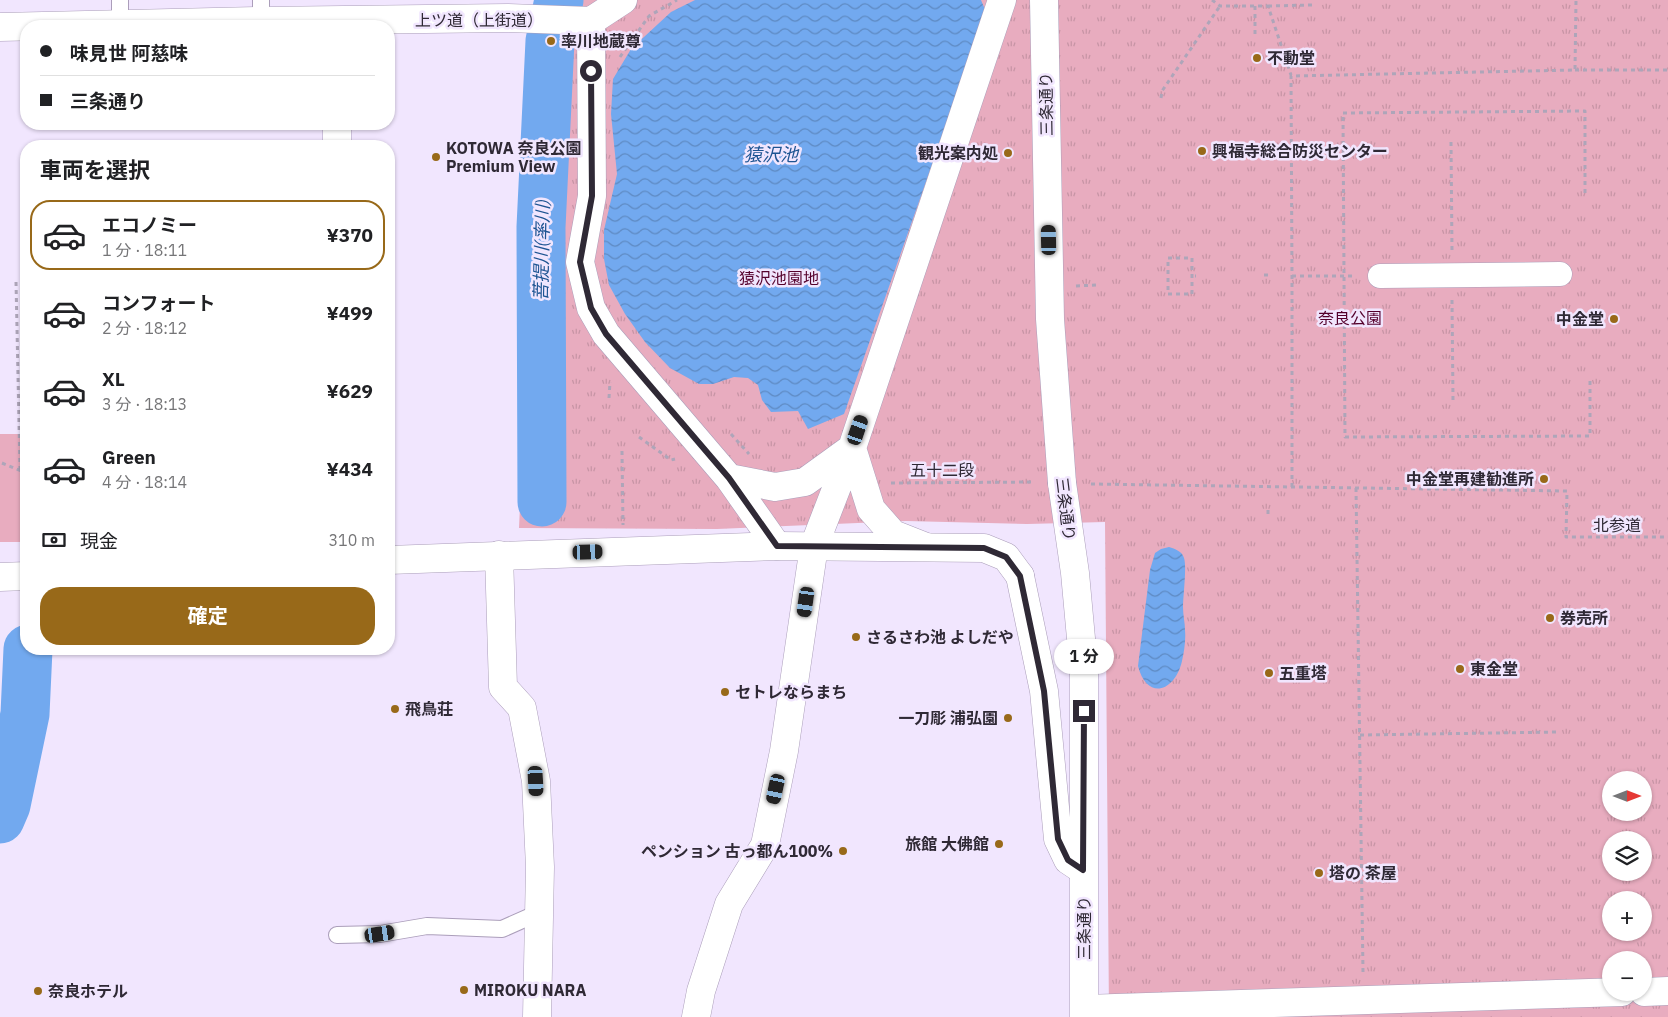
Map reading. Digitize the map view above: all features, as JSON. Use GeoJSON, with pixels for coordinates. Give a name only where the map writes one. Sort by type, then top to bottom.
{"type":"FeatureCollection","features":[{"type":"Feature","properties":{"kind":"street"},"geometry":{"type":"LineString","coordinates":[[623,0],[586,21],[592,196],[580,262],[591,308],[606,334],[729,478],[777,546]]}},
{"type":"Feature","properties":{"kind":"street"},"geometry":{"type":"LineString","coordinates":[[696,1017],[701,991],[729,904],[765,845],[784,751],[814,546],[852,448],[1002,0]]}},
{"type":"Feature","properties":{"kind":"street","name":"三条通り"},"geometry":{"type":"LineString","coordinates":[[1044,0],[1050,320],[1062,483],[1075,573],[1084,671],[1084,1013]]}},
{"type":"Feature","properties":{"kind":"street","name":"上ツ道（上街道）"},"geometry":{"type":"LineString","coordinates":[[374,20],[508,9],[540,20],[586,21]]}},
{"type":"Feature","properties":{"kind":"street","name":"上ツ道（上街道）"},"geometry":{"type":"LineString","coordinates":[[52,20],[120,11],[261,10],[319,20]]}},
{"type":"Feature","properties":{"kind":"street","name":"上ツ道（上街道）"},"geometry":{"type":"LineString","coordinates":[[0,27],[20,24]]}},
{"type":"Feature","properties":{"kind":"street"},"geometry":{"type":"LineString","coordinates":[[1371,276],[1560,274]]}},
{"type":"Feature","properties":{"kind":"street"},"geometry":{"type":"LineString","coordinates":[[729,478],[775,487],[806,482],[852,448]]}},
{"type":"Feature","properties":{"kind":"street"},"geometry":{"type":"LineString","coordinates":[[852,448],[871,509],[893,534],[926,547]]}},
{"type":"Feature","properties":{"kind":"street"},"geometry":{"type":"LineString","coordinates":[[395,560],[777,546],[984,548],[1006,557],[1020,576],[1044,691],[1058,839],[1068,860],[1083,870]]}},
{"type":"Feature","properties":{"kind":"street"},"geometry":{"type":"LineString","coordinates":[[499,555],[502,686],[522,708],[536,781],[540,868],[536,1017]]}},
{"type":"Feature","properties":{"kind":"street"},"geometry":{"type":"LineString","coordinates":[[0,577],[20,576]]}},
{"type":"Feature","properties":{"kind":"street"},"geometry":{"type":"LineString","coordinates":[[1652,992],[1668,991]]}},
{"type":"Feature","properties":{"kind":"street"},"geometry":{"type":"LineString","coordinates":[[1084,1013],[1364,999],[1602,993]]}},
{"type":"Feature","properties":{"kind":"lane"},"geometry":{"type":"LineString","coordinates":[[337,935],[380,934],[427,926],[502,929],[538,913]]}},
{"type":"Feature","properties":{"kind":"path"},"geometry":{"type":"LineString","coordinates":[[616,62],[650,16],[677,0]]}},
{"type":"Feature","properties":{"kind":"path"},"geometry":{"type":"LineString","coordinates":[[1212,0],[1220,6],[1312,5]]}},
{"type":"Feature","properties":{"kind":"path"},"geometry":{"type":"LineString","coordinates":[[1245,0],[1246,6]]}},
{"type":"Feature","properties":{"kind":"path"},"geometry":{"type":"LineString","coordinates":[[1575,70],[1576,0]]}},
{"type":"Feature","properties":{"kind":"path"},"geometry":{"type":"LineString","coordinates":[[1160,98],[1162,90],[1220,6]]}},
{"type":"Feature","properties":{"kind":"path"},"geometry":{"type":"LineString","coordinates":[[1255,6],[1255,37]]}},
{"type":"Feature","properties":{"kind":"path"},"geometry":{"type":"LineString","coordinates":[[1268,6],[1291,76],[1292,486]]}},
{"type":"Feature","properties":{"kind":"path"},"geometry":{"type":"LineString","coordinates":[[1291,76],[1668,70]]}},
{"type":"Feature","properties":{"kind":"path"},"geometry":{"type":"LineString","coordinates":[[1168,258],[1192,258],[1192,294],[1168,294],[1168,258]]}},
{"type":"Feature","properties":{"kind":"path"},"geometry":{"type":"LineString","coordinates":[[1264,275],[1271,275]]}},
{"type":"Feature","properties":{"kind":"path"},"geometry":{"type":"LineString","coordinates":[[1292,276],[1371,276]]}},
{"type":"Feature","properties":{"kind":"path"},"geometry":{"type":"LineString","coordinates":[[2,463],[20,470],[16,282]]}},
{"type":"Feature","properties":{"kind":"path"},"geometry":{"type":"LineString","coordinates":[[1070,286],[1098,285]]}},
{"type":"Feature","properties":{"kind":"path"},"geometry":{"type":"LineString","coordinates":[[726,429],[755,460]]}},
{"type":"Feature","properties":{"kind":"path"},"geometry":{"type":"LineString","coordinates":[[639,437],[671,460],[679,458]]}},
{"type":"Feature","properties":{"kind":"path"},"geometry":{"type":"LineString","coordinates":[[622,451],[624,551]]}},
{"type":"Feature","properties":{"kind":"path","name":"五十二段"},"geometry":{"type":"LineString","coordinates":[[862,483],[1021,482]]}},
{"type":"Feature","properties":{"kind":"path"},"geometry":{"type":"LineString","coordinates":[[1091,484],[1356,488],[1364,999]]}},
{"type":"Feature","properties":{"kind":"path","name":"北参道"},"geometry":{"type":"LineString","coordinates":[[1356,488],[1567,491],[1566,537],[1668,538]]}},
{"type":"Feature","properties":{"kind":"path"},"geometry":{"type":"LineString","coordinates":[[1268,510],[1268,518]]}},
{"type":"Feature","properties":{"kind":"path"},"geometry":{"type":"LineString","coordinates":[[1360,735],[1560,732]]}},
{"type":"Feature","properties":{"kind":"green space","name":"奈良公園"},"geometry":{"type":"Polygon","coordinates":[[[554,0],[1668,0],[1668,1017],[1109,1017],[1105,522],[1027,524],[906,521],[717,529],[519,528],[542,29],[554,0]]]}},
{"type":"Feature","properties":{"kind":"green space"},"geometry":{"type":"Polygon","coordinates":[[[0,434],[20,434],[20,542],[0,542],[0,434]]]}},
{"type":"Feature","properties":{"kind":"water","name":"猿沢池"},"geometry":{"type":"Polygon","coordinates":[[[695,0],[981,0],[986,12],[844,414],[808,429],[798,411],[771,412],[762,400],[758,385],[748,378],[734,377],[713,384],[699,384],[670,368],[645,342],[625,314],[609,285],[604,259],[604,230],[617,174],[611,114],[613,79],[631,49],[671,12],[695,0]]]}},
{"type":"Feature","properties":{"kind":"water"},"geometry":{"type":"Polygon","coordinates":[[[1169,547],[1180,552],[1185,562],[1183,607],[1185,646],[1182,661],[1173,680],[1161,688],[1154,688],[1142,677],[1138,666],[1150,570],[1155,553],[1169,547]]]}},
{"type":"Feature","properties":{"kind":"waterway","name":"菩提川(率川)"},"geometry":{"type":"LineString","coordinates":[[542,502],[541,227],[550,41],[559,0]]}},
{"type":"Feature","properties":{"kind":"waterway","name":"菩提川(率川)"},"geometry":{"type":"LineString","coordinates":[[0,819],[6,805],[25,714],[28,655]]}},
{"type":"Feature","properties":{"kind":"place","name":"率川地蔵尊"},"geometry":{"type":"Point","coordinates":[551,41]}},
{"type":"Feature","properties":{"kind":"place","name":"不動堂"},"geometry":{"type":"Point","coordinates":[1257,58]}},
{"type":"Feature","properties":{"kind":"place","name":"興福寺総合防災センター"},"geometry":{"type":"Point","coordinates":[1202,151]}},
{"type":"Feature","properties":{"kind":"place","name":"観光案内処"},"geometry":{"type":"Point","coordinates":[1008,153]}},
{"type":"Feature","properties":{"kind":"place","name":"KOTOWA 奈良公園 Premium View"},"geometry":{"type":"Point","coordinates":[436,157]}},
{"type":"Feature","properties":{"kind":"place","name":"中金堂"},"geometry":{"type":"Point","coordinates":[1614,319]}},
{"type":"Feature","properties":{"kind":"place","name":"中金堂再建勧進所"},"geometry":{"type":"Point","coordinates":[1544,479]}},
{"type":"Feature","properties":{"kind":"place","name":"券売所"},"geometry":{"type":"Point","coordinates":[1550,618]}},
{"type":"Feature","properties":{"kind":"place","name":"さるさわ池 よしだや"},"geometry":{"type":"Point","coordinates":[856,637]}},
{"type":"Feature","properties":{"kind":"place","name":"東金堂"},"geometry":{"type":"Point","coordinates":[1460,669]}},
{"type":"Feature","properties":{"kind":"place","name":"五重塔"},"geometry":{"type":"Point","coordinates":[1269,673]}},
{"type":"Feature","properties":{"kind":"place","name":"セトレならまち"},"geometry":{"type":"Point","coordinates":[725,692]}},
{"type":"Feature","properties":{"kind":"place","name":"飛鳥荘"},"geometry":{"type":"Point","coordinates":[395,709]}},
{"type":"Feature","properties":{"kind":"place","name":"一刀彫 浦弘園"},"geometry":{"type":"Point","coordinates":[1008,718]}},
{"type":"Feature","properties":{"kind":"place","name":"旅館 大佛館"},"geometry":{"type":"Point","coordinates":[999,844]}},
{"type":"Feature","properties":{"kind":"place","name":"ペンション 古っ都ん100%"},"geometry":{"type":"Point","coordinates":[843,851]}},
{"type":"Feature","properties":{"kind":"place","name":"塔の 茶屋"},"geometry":{"type":"Point","coordinates":[1319,873]}},
{"type":"Feature","properties":{"kind":"place","name":"MIROKU NARA"},"geometry":{"type":"Point","coordinates":[464,990]}},
{"type":"Feature","properties":{"kind":"place","name":"奈良ホテル"},"geometry":{"type":"Point","coordinates":[38,991]}},
{"type":"Feature","properties":{"kind":"route"},"geometry":{"type":"LineString","coordinates":[[591,71],[592,196],[580,262],[591,308],[606,334],[729,478],[777,546],[984,548],[1006,557],[1020,576],[1044,691],[1058,839],[1068,860],[1083,870],[1084,711]]}},
{"type":"Feature","properties":{"kind":"park label","name":"猿沢池園地"},"geometry":{"type":"Point","coordinates":[779,278]}}]}
